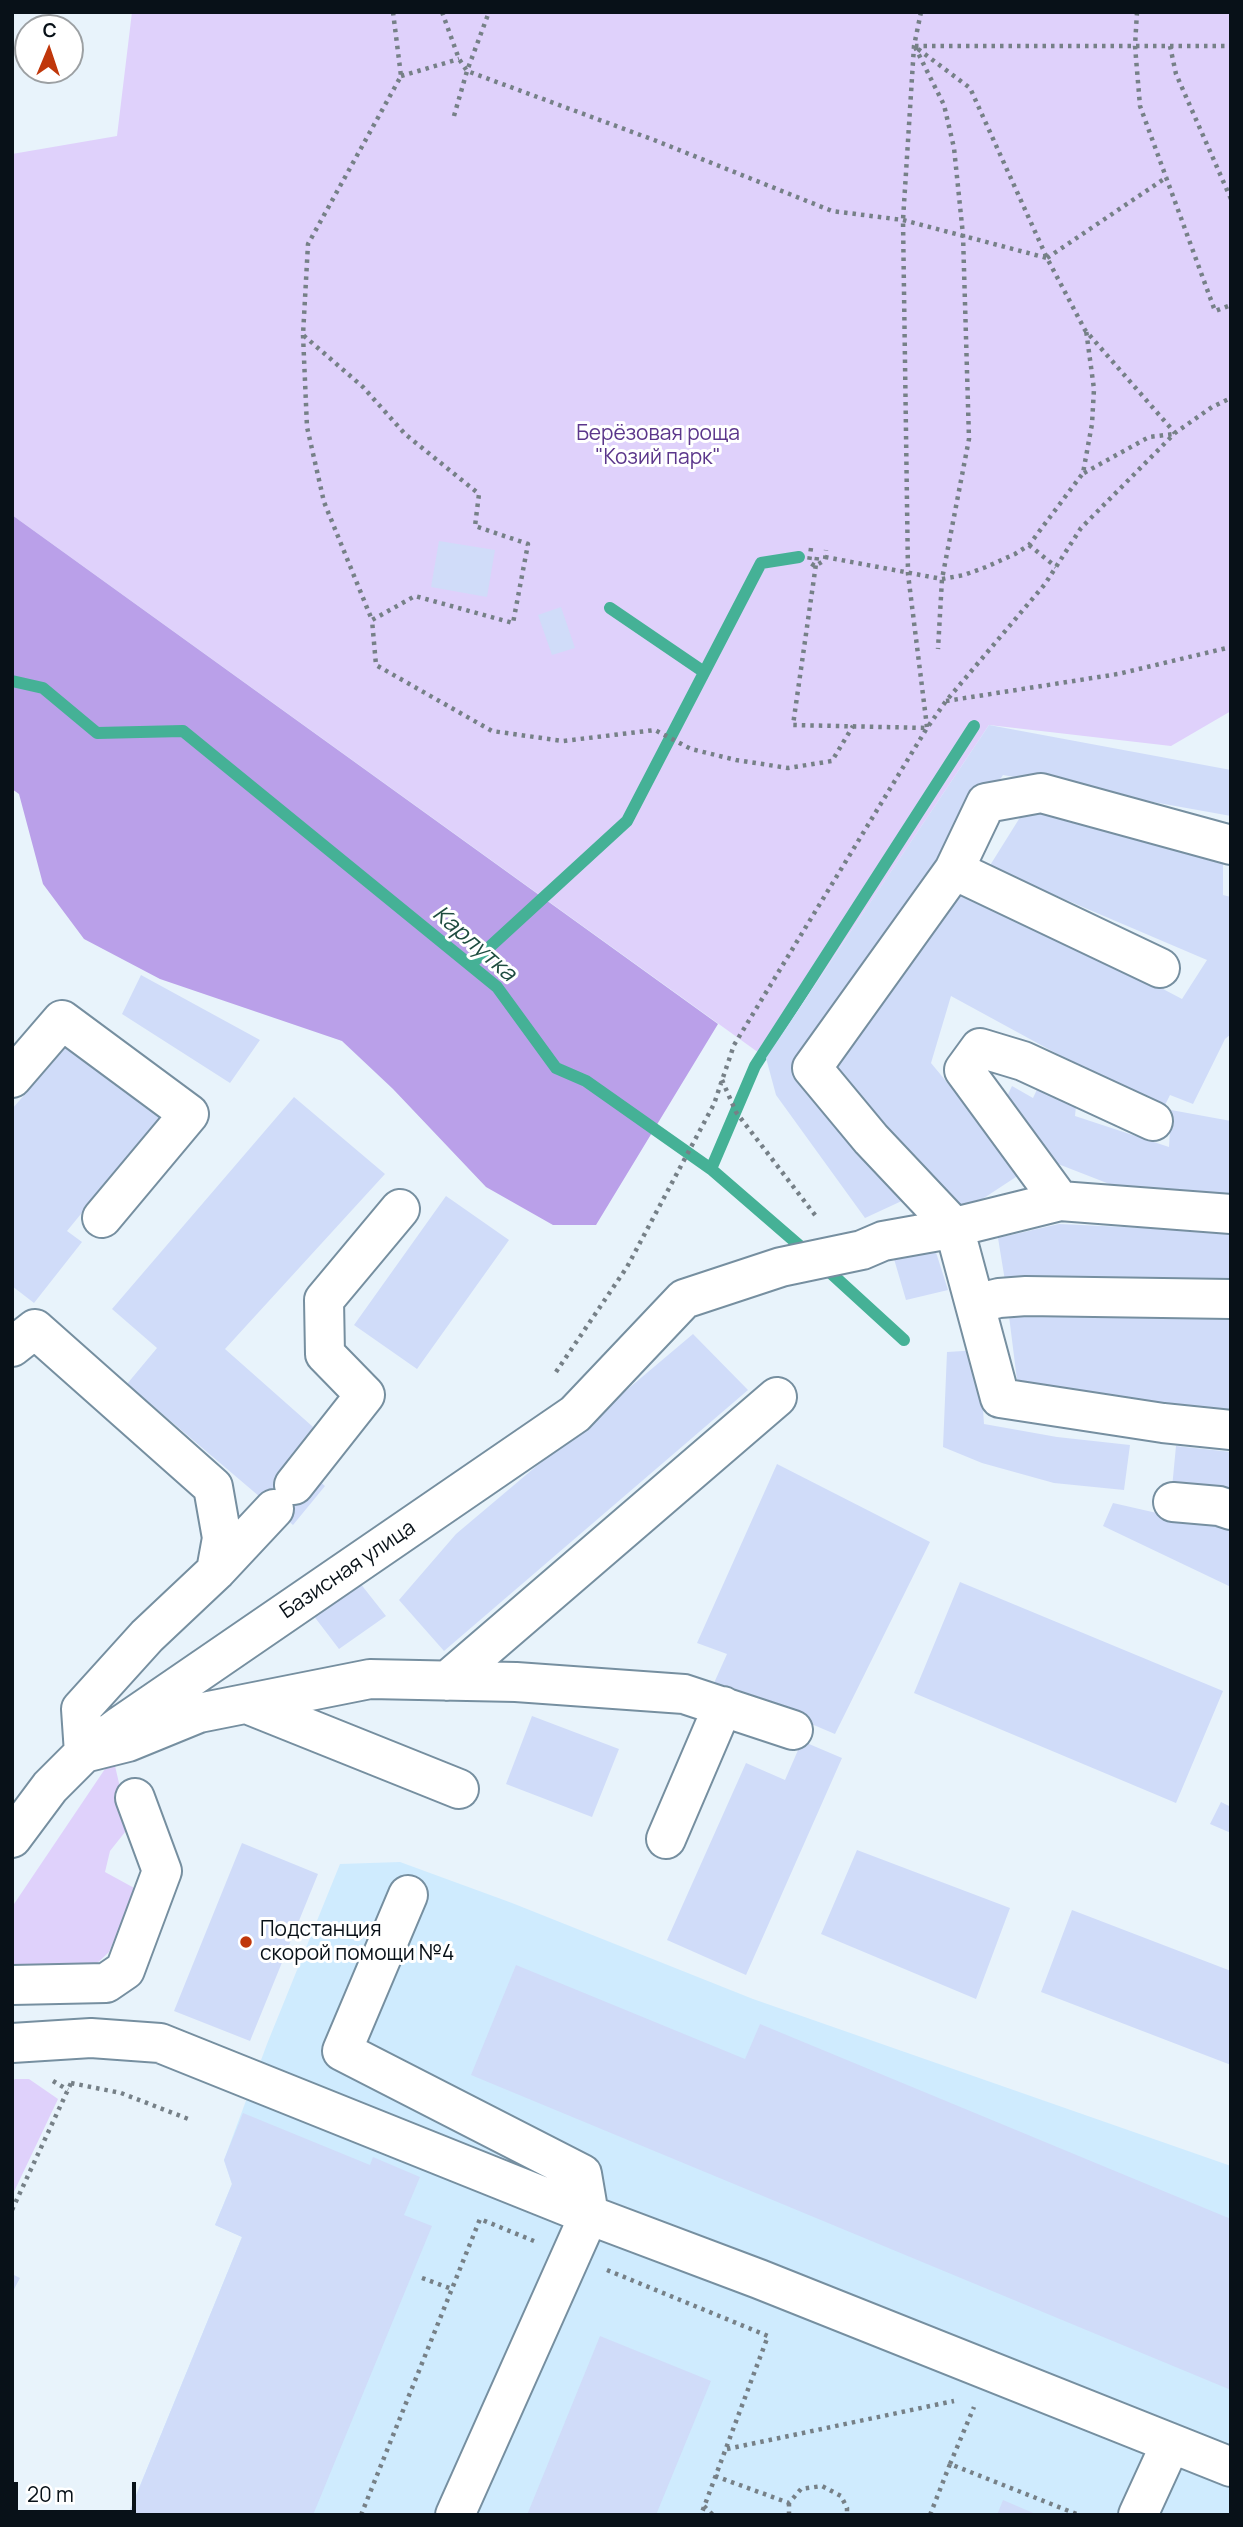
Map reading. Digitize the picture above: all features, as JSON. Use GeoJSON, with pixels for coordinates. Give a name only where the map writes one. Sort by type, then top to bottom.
{"type":"FeatureCollection","features":[{"type":"Feature","properties":{"kind":"lane"},"geometry":{"type":"LineString","coordinates":[[1231,845],[1041,793],[986,803],[954,870],[812,1068],[871,1139],[954,1227],[1000,1398],[1164,1423],[1231,1430]]}},
{"type":"Feature","properties":{"kind":"lane"},"geometry":{"type":"LineString","coordinates":[[954,870],[1160,968]]}},
{"type":"Feature","properties":{"kind":"lane"},"geometry":{"type":"LineString","coordinates":[[12,1079],[62,1020],[189,1114],[102,1218]]}},
{"type":"Feature","properties":{"kind":"lane"},"geometry":{"type":"LineString","coordinates":[[1060,1201],[964,1070],[980,1048],[1023,1061],[1153,1121]]}},
{"type":"Feature","properties":{"kind":"lane"},"geometry":{"type":"LineString","coordinates":[[862,1250],[883,1241],[1060,1201],[1231,1214]]}},
{"type":"Feature","properties":{"kind":"lane"},"geometry":{"type":"LineString","coordinates":[[400,1209],[324,1300],[325,1354],[365,1395],[284,1497],[216,1571],[147,1636],[81,1709],[84,1753],[128,1742],[199,1713],[370,1679],[516,1682],[684,1693],[793,1730]]}},
{"type":"Feature","properties":{"kind":"lane","name":"Базисная улица"},"geometry":{"type":"LineString","coordinates":[[12,1839],[50,1787],[84,1753],[575,1414],[684,1299],[781,1267],[862,1250]]}},
{"type":"Feature","properties":{"kind":"lane"},"geometry":{"type":"LineString","coordinates":[[975,1304],[999,1298],[1026,1296],[1231,1299]]}},
{"type":"Feature","properties":{"kind":"lane"},"geometry":{"type":"LineString","coordinates":[[12,1347],[35,1329],[213,1488],[222,1538],[216,1571]]}},
{"type":"Feature","properties":{"kind":"lane"},"geometry":{"type":"LineString","coordinates":[[447,1681],[777,1397]]}},
{"type":"Feature","properties":{"kind":"lane"},"geometry":{"type":"LineString","coordinates":[[1173,1502],[1219,1506],[1231,1510]]}},
{"type":"Feature","properties":{"kind":"lane"},"geometry":{"type":"LineString","coordinates":[[247,1704],[459,1789]]}},
{"type":"Feature","properties":{"kind":"lane"},"geometry":{"type":"LineString","coordinates":[[666,1839],[723,1706]]}},
{"type":"Feature","properties":{"kind":"lane"},"geometry":{"type":"LineString","coordinates":[[12,1985],[106,1983],[125,1970],[162,1871],[135,1798]]}},
{"type":"Feature","properties":{"kind":"lane"},"geometry":{"type":"LineString","coordinates":[[408,1895],[342,2051],[582,2174],[589,2215],[454,2515]]}},
{"type":"Feature","properties":{"kind":"lane"},"geometry":{"type":"LineString","coordinates":[[12,2043],[91,2038],[160,2043],[589,2215],[759,2278],[984,2383],[1171,2443],[1231,2467]]}},
{"type":"Feature","properties":{"kind":"lane"},"geometry":{"type":"LineString","coordinates":[[1138,2515],[1171,2443]]}},
{"type":"Feature","properties":{"kind":"path"},"geometry":{"type":"LineString","coordinates":[[393,12],[401,76],[309,244],[303,335],[307,427],[324,502],[372,620],[376,665],[492,731],[563,741],[655,730],[691,749],[736,760],[788,768],[832,761],[853,726]]}},
{"type":"Feature","properties":{"kind":"path"},"geometry":{"type":"LineString","coordinates":[[442,12],[459,59],[467,71],[832,211],[903,220],[1046,258],[1167,177]]}},
{"type":"Feature","properties":{"kind":"path"},"geometry":{"type":"LineString","coordinates":[[454,116],[489,12]]}},
{"type":"Feature","properties":{"kind":"path"},"geometry":{"type":"LineString","coordinates":[[921,12],[914,46],[903,220],[908,574],[927,728]]}},
{"type":"Feature","properties":{"kind":"path"},"geometry":{"type":"LineString","coordinates":[[1137,12],[1135,46],[1140,106],[1215,311],[1231,304]]}},
{"type":"Feature","properties":{"kind":"path"},"geometry":{"type":"LineString","coordinates":[[914,46],[1231,46]]}},
{"type":"Feature","properties":{"kind":"path"},"geometry":{"type":"LineString","coordinates":[[914,46],[970,88],[1046,258],[1086,330],[1175,433]]}},
{"type":"Feature","properties":{"kind":"path"},"geometry":{"type":"LineString","coordinates":[[914,46],[944,105],[954,148],[963,235],[969,439],[942,579],[938,649]]}},
{"type":"Feature","properties":{"kind":"path"},"geometry":{"type":"LineString","coordinates":[[1170,46],[1176,74],[1231,198]]}},
{"type":"Feature","properties":{"kind":"path"},"geometry":{"type":"LineString","coordinates":[[401,76],[459,59]]}},
{"type":"Feature","properties":{"kind":"path"},"geometry":{"type":"LineString","coordinates":[[1083,473],[1092,424],[1094,389],[1086,330]]}},
{"type":"Feature","properties":{"kind":"path"},"geometry":{"type":"LineString","coordinates":[[303,335],[363,387],[405,434],[479,494],[475,526],[528,544],[513,623],[415,596],[372,620]]}},
{"type":"Feature","properties":{"kind":"path"},"geometry":{"type":"LineString","coordinates":[[682,1167],[714,1104],[734,1045],[946,701],[1045,584],[1081,528],[1175,433],[1212,407],[1231,398]]}},
{"type":"Feature","properties":{"kind":"path"},"geometry":{"type":"LineString","coordinates":[[825,557],[942,579],[964,575],[1015,554],[1029,545],[1083,473],[1149,437],[1175,433]]}},
{"type":"Feature","properties":{"kind":"path"},"geometry":{"type":"LineString","coordinates":[[1029,545],[1056,567]]}},
{"type":"Feature","properties":{"kind":"path"},"geometry":{"type":"LineString","coordinates":[[811,548],[809,562],[815,566]]}},
{"type":"Feature","properties":{"kind":"path"},"geometry":{"type":"LineString","coordinates":[[815,566],[821,564],[826,550]]}},
{"type":"Feature","properties":{"kind":"path"},"geometry":{"type":"LineString","coordinates":[[817,557],[793,725],[927,728]]}},
{"type":"Feature","properties":{"kind":"path"},"geometry":{"type":"LineString","coordinates":[[946,701],[1118,674],[1231,648]]}},
{"type":"Feature","properties":{"kind":"path"},"geometry":{"type":"LineString","coordinates":[[722,1079],[736,1112],[822,1225],[862,1250]]}},
{"type":"Feature","properties":{"kind":"path"},"geometry":{"type":"LineString","coordinates":[[12,2210],[91,2038]]}},
{"type":"Feature","properties":{"kind":"path"},"geometry":{"type":"LineString","coordinates":[[71,2083],[121,2093],[191,2120]]}},
{"type":"Feature","properties":{"kind":"path"},"geometry":{"type":"LineString","coordinates":[[361,2515],[480,2219],[768,2336],[701,2515]]}},
{"type":"Feature","properties":{"kind":"path"},"geometry":{"type":"LineString","coordinates":[[422,2278],[452,2289]]}},
{"type":"Feature","properties":{"kind":"path"},"geometry":{"type":"LineString","coordinates":[[726,2449],[984,2383]]}},
{"type":"Feature","properties":{"kind":"path"},"geometry":{"type":"LineString","coordinates":[[930,2515],[984,2383]]}},
{"type":"Feature","properties":{"kind":"path"},"geometry":{"type":"LineString","coordinates":[[950,2465],[1079,2515]]}},
{"type":"Feature","properties":{"kind":"path"},"geometry":{"type":"LineString","coordinates":[[715,2476],[789,2502]]}},
{"type":"Feature","properties":{"kind":"path"},"geometry":{"type":"LineString","coordinates":[[789,2515],[789,2502],[801,2489],[822,2486],[841,2496],[846,2515]]}},
{"type":"Feature","properties":{"kind":"path"},"geometry":{"type":"LineString","coordinates":[[704,2506],[713,2515]]}},
{"type":"Feature","properties":{"kind":"shaded area"},"geometry":{"type":"Polygon","coordinates":[[[12,515],[718,1024],[596,1225],[553,1225],[486,1187],[393,1089],[342,1041],[160,979],[84,939],[43,884],[19,794],[12,789],[12,515]]]}},
{"type":"Feature","properties":{"kind":"shaded area"},"geometry":{"type":"Polygon","coordinates":[[[400,1862],[512,1903],[753,1999],[1231,2166],[1231,2515],[128,2515],[242,2237],[215,2225],[232,2184],[224,2160],[267,2044],[340,1864],[400,1862]]]}},
{"type":"Feature","properties":{"kind":"green space","name":"Берёзовая роща \"Козий парк\""},"geometry":{"type":"Polygon","coordinates":[[[132,12],[1231,12],[1231,711],[1171,746],[989,725],[766,1058],[12,515],[12,154],[117,136],[132,12]]]}},
{"type":"Feature","properties":{"kind":"green space"},"geometry":{"type":"Polygon","coordinates":[[[113,1757],[129,1827],[110,1851],[105,1872],[136,1889],[109,1952],[90,1970],[12,1976],[12,1907],[113,1757]]]}},
{"type":"Feature","properties":{"kind":"green space"},"geometry":{"type":"Polygon","coordinates":[[[15,2079],[29,2079],[58,2099],[12,2196],[12,2082],[15,2079]]]}},
{"type":"Feature","properties":{"kind":"building"},"geometry":{"type":"Polygon","coordinates":[[[439,541],[495,550],[487,597],[431,587],[439,541]]]}},
{"type":"Feature","properties":{"kind":"building"},"geometry":{"type":"Polygon","coordinates":[[[561,607],[575,648],[552,655],[538,615],[561,607]]]}},
{"type":"Feature","properties":{"kind":"building"},"geometry":{"type":"Polygon","coordinates":[[[989,725],[1231,770],[1231,816],[1003,775],[802,1072],[906,1199],[865,1218],[776,1095],[766,1058],[989,725]]]}},
{"type":"Feature","properties":{"kind":"building"},"geometry":{"type":"Polygon","coordinates":[[[1029,803],[1223,862],[1223,895],[1231,897],[1231,1034],[1225,1039],[1193,1104],[1170,1095],[1162,1111],[951,996],[931,1063],[1022,1173],[955,1217],[836,1069],[936,918],[966,885],[1182,999],[1207,960],[989,867],[1029,803]]]}},
{"type":"Feature","properties":{"kind":"building"},"geometry":{"type":"Polygon","coordinates":[[[141,975],[260,1040],[230,1083],[122,1014],[141,975]]]}},
{"type":"Feature","properties":{"kind":"building"},"geometry":{"type":"Polygon","coordinates":[[[68,1045],[161,1116],[67,1231],[82,1242],[34,1303],[12,1286],[12,1109],[68,1045]]]}},
{"type":"Feature","properties":{"kind":"building"},"geometry":{"type":"Polygon","coordinates":[[[1042,1079],[1077,1096],[1075,1116],[1169,1147],[1171,1110],[1231,1121],[1231,1198],[1165,1198],[1112,1185],[1035,1155],[1000,1111],[1012,1086],[1033,1098],[1042,1079]]]}},
{"type":"Feature","properties":{"kind":"building"},"geometry":{"type":"Polygon","coordinates":[[[294,1097],[385,1174],[225,1349],[321,1434],[311,1474],[325,1486],[293,1525],[127,1384],[157,1348],[112,1309],[294,1097]]]}},
{"type":"Feature","properties":{"kind":"building"},"geometry":{"type":"Polygon","coordinates":[[[446,1196],[509,1240],[417,1369],[354,1325],[446,1196]]]}},
{"type":"Feature","properties":{"kind":"building"},"geometry":{"type":"Polygon","coordinates":[[[1059,1224],[1231,1232],[1231,1296],[1007,1293],[998,1238],[1059,1224]]]}},
{"type":"Feature","properties":{"kind":"building"},"geometry":{"type":"Polygon","coordinates":[[[933,1243],[948,1290],[906,1300],[892,1252],[933,1243]]]}},
{"type":"Feature","properties":{"kind":"building"},"geometry":{"type":"Polygon","coordinates":[[[1231,1308],[1231,1417],[1019,1396],[1009,1316],[1231,1308]]]}},
{"type":"Feature","properties":{"kind":"building"},"geometry":{"type":"Polygon","coordinates":[[[693,1334],[748,1390],[444,1651],[399,1600],[456,1534],[693,1334]]]}},
{"type":"Feature","properties":{"kind":"building"},"geometry":{"type":"Polygon","coordinates":[[[979,1350],[984,1424],[1057,1437],[1130,1445],[1124,1490],[1054,1483],[982,1463],[943,1447],[947,1352],[979,1350]]]}},
{"type":"Feature","properties":{"kind":"building"},"geometry":{"type":"Polygon","coordinates":[[[1176,1446],[1231,1452],[1231,1500],[1172,1488],[1176,1446]]]}},
{"type":"Feature","properties":{"kind":"building"},"geometry":{"type":"Polygon","coordinates":[[[777,1464],[930,1542],[835,1734],[714,1683],[727,1654],[697,1643],[777,1464]]]}},
{"type":"Feature","properties":{"kind":"building"},"geometry":{"type":"Polygon","coordinates":[[[1113,1503],[1205,1524],[1231,1524],[1231,1587],[1103,1526],[1113,1503]]]}},
{"type":"Feature","properties":{"kind":"building"},"geometry":{"type":"Polygon","coordinates":[[[356,1578],[386,1616],[339,1649],[310,1611],[356,1578]]]}},
{"type":"Feature","properties":{"kind":"building"},"geometry":{"type":"Polygon","coordinates":[[[960,1582],[1223,1691],[1176,1803],[914,1693],[960,1582]]]}},
{"type":"Feature","properties":{"kind":"building"},"geometry":{"type":"Polygon","coordinates":[[[532,1716],[619,1749],[592,1817],[506,1784],[532,1716]]]}},
{"type":"Feature","properties":{"kind":"building"},"geometry":{"type":"Polygon","coordinates":[[[802,1741],[842,1758],[746,1975],[667,1940],[746,1763],[785,1780],[802,1741]]]}},
{"type":"Feature","properties":{"kind":"building"},"geometry":{"type":"Polygon","coordinates":[[[1221,1802],[1231,1807],[1231,1833],[1210,1824],[1221,1802]]]}},
{"type":"Feature","properties":{"kind":"building","name":"Подстанция скорой помощи №4"},"geometry":{"type":"Polygon","coordinates":[[[242,1843],[318,1874],[250,2041],[174,2011],[242,1843]]]}},
{"type":"Feature","properties":{"kind":"building"},"geometry":{"type":"Polygon","coordinates":[[[857,1850],[1010,1908],[976,1999],[821,1934],[857,1850]]]}},
{"type":"Feature","properties":{"kind":"building"},"geometry":{"type":"Polygon","coordinates":[[[1072,1910],[1231,1971],[1231,2065],[1041,1992],[1072,1910]]]}},
{"type":"Feature","properties":{"kind":"building"},"geometry":{"type":"Polygon","coordinates":[[[516,1965],[745,2059],[760,2024],[1231,2219],[1231,2390],[471,2075],[516,1965]]]}},
{"type":"Feature","properties":{"kind":"building"},"geometry":{"type":"Polygon","coordinates":[[[243,2113],[370,2165],[373,2157],[420,2177],[404,2215],[432,2226],[313,2515],[128,2515],[242,2237],[215,2225],[232,2184],[224,2160],[243,2113]]]}},
{"type":"Feature","properties":{"kind":"building"},"geometry":{"type":"Polygon","coordinates":[[[12,2274],[20,2278],[12,2293],[12,2274]]]}},
{"type":"Feature","properties":{"kind":"building"},"geometry":{"type":"Polygon","coordinates":[[[600,2336],[711,2381],[656,2515],[527,2515],[600,2336]]]}},
{"type":"Feature","properties":{"kind":"building"},"geometry":{"type":"Polygon","coordinates":[[[1003,2500],[1038,2515],[997,2515],[1003,2500]]]}},
{"type":"Feature","properties":{"kind":"waterway"},"geometry":{"type":"LineString","coordinates":[[470,965],[627,821],[761,563],[799,557]]}},
{"type":"Feature","properties":{"kind":"waterway"},"geometry":{"type":"LineString","coordinates":[[610,608],[704,672]]}},
{"type":"Feature","properties":{"kind":"waterway","name":"Карлутка"},"geometry":{"type":"LineString","coordinates":[[12,681],[43,688],[97,733],[183,731],[497,987],[556,1068],[586,1081],[711,1169],[808,1253]]}},
{"type":"Feature","properties":{"kind":"waterway"},"geometry":{"type":"LineString","coordinates":[[711,1169],[755,1066],[974,726]]}},
{"type":"Feature","properties":{"kind":"waterway","name":"Карлутка"},"geometry":{"type":"LineString","coordinates":[[822,1265],[904,1340]]}},
{"type":"Feature","properties":{"kind":"place","name":"Подстанция скорой помощи №4"},"geometry":{"type":"Point","coordinates":[246,1942]}}]}
